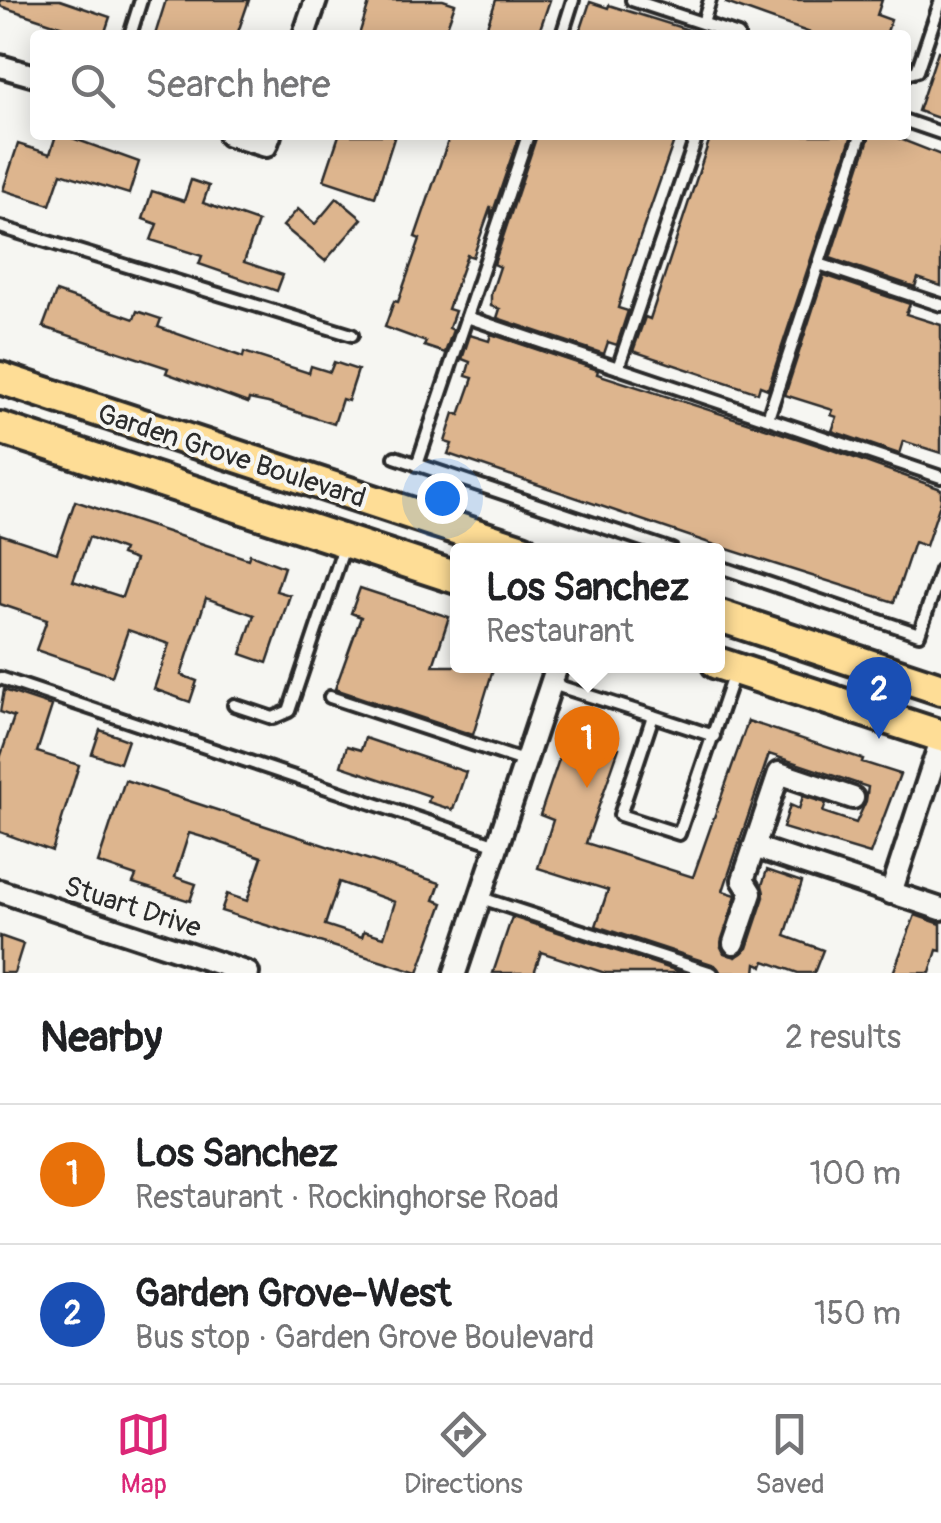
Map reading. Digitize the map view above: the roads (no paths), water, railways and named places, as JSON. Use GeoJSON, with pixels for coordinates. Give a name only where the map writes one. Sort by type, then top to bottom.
{"type":"FeatureCollection","features":[{"type":"Feature","properties":{"kind":"main road","name":"Garden Grove Boulevard"},"geometry":{"type":"LineString","coordinates":[[0,378],[501,543]]}},
{"type":"Feature","properties":{"kind":"main road","name":"Garden Grove Boulevard"},"geometry":{"type":"LineString","coordinates":[[0,428],[450,576]]}},
{"type":"Feature","properties":{"kind":"main road"},"geometry":{"type":"LineString","coordinates":[[725,618],[941,689]]}},
{"type":"Feature","properties":{"kind":"main road"},"geometry":{"type":"LineString","coordinates":[[726,666],[941,738]]}},
{"type":"Feature","properties":{"kind":"street"},"geometry":{"type":"LineString","coordinates":[[306,30],[316,0]]}},
{"type":"Feature","properties":{"kind":"street"},"geometry":{"type":"LineString","coordinates":[[0,66],[30,75]]}},
{"type":"Feature","properties":{"kind":"street"},"geometry":{"type":"LineString","coordinates":[[454,973],[554,674]]}},
{"type":"Feature","properties":{"kind":"street"},"geometry":{"type":"LineString","coordinates":[[891,893],[941,738]]}},
{"type":"Feature","properties":{"kind":"street"},"geometry":{"type":"LineString","coordinates":[[734,943],[751,893],[743,880],[779,773],[852,798]]}},
{"type":"Feature","properties":{"kind":"street"},"geometry":{"type":"LineString","coordinates":[[754,847],[941,909]]}},
{"type":"Feature","properties":{"kind":"street","name":"Stuart Drive"},"geometry":{"type":"LineString","coordinates":[[0,890],[248,973]]}},
{"type":"Feature","properties":{"kind":"lane"},"geometry":{"type":"LineString","coordinates":[[132,30],[141,0]]}},
{"type":"Feature","properties":{"kind":"lane"},"geometry":{"type":"LineString","coordinates":[[564,30],[573,0]]}},
{"type":"Feature","properties":{"kind":"lane"},"geometry":{"type":"LineString","coordinates":[[632,0],[721,30]]}},
{"type":"Feature","properties":{"kind":"lane"},"geometry":{"type":"LineString","coordinates":[[703,24],[710,0]]}},
{"type":"Feature","properties":{"kind":"lane"},"geometry":{"type":"LineString","coordinates":[[911,73],[917,71],[940,8]]}},
{"type":"Feature","properties":{"kind":"lane"},"geometry":{"type":"LineString","coordinates":[[911,124],[941,133]]}},
{"type":"Feature","properties":{"kind":"lane"},"geometry":{"type":"LineString","coordinates":[[417,464],[526,140]]}},
{"type":"Feature","properties":{"kind":"lane"},"geometry":{"type":"LineString","coordinates":[[618,368],[695,140]]}},
{"type":"Feature","properties":{"kind":"lane"},"geometry":{"type":"LineString","coordinates":[[768,418],[859,140]]}},
{"type":"Feature","properties":{"kind":"lane"},"geometry":{"type":"LineString","coordinates":[[0,227],[352,336]]}},
{"type":"Feature","properties":{"kind":"lane"},"geometry":{"type":"LineString","coordinates":[[819,264],[941,305]]}},
{"type":"Feature","properties":{"kind":"lane"},"geometry":{"type":"LineString","coordinates":[[467,317],[941,476]]}},
{"type":"Feature","properties":{"kind":"lane"},"geometry":{"type":"LineString","coordinates":[[394,457],[651,543]]}},
{"type":"Feature","properties":{"kind":"lane"},"geometry":{"type":"LineString","coordinates":[[234,705],[273,718],[289,711],[346,541]]}},
{"type":"Feature","properties":{"kind":"lane"},"geometry":{"type":"LineString","coordinates":[[725,569],[919,634],[941,570]]}},
{"type":"Feature","properties":{"kind":"lane"},"geometry":{"type":"LineString","coordinates":[[653,716],[620,815],[680,834],[714,736],[725,673]]}},
{"type":"Feature","properties":{"kind":"lane"},"geometry":{"type":"LineString","coordinates":[[554,674],[653,716],[714,736]]}},
{"type":"Feature","properties":{"kind":"lane"},"geometry":{"type":"LineString","coordinates":[[0,678],[498,846]]}},
{"type":"Feature","properties":{"kind":"lane"},"geometry":{"type":"LineString","coordinates":[[330,697],[526,762]]}},
{"type":"Feature","properties":{"kind":"lane"},"geometry":{"type":"LineString","coordinates":[[482,898],[712,973]]}},
{"type":"Feature","properties":{"kind":"place","name":"Garden Grove-West"},"geometry":{"type":"Point","coordinates":[879,739]}},
{"type":"Feature","properties":{"kind":"place","name":"Los Sanchez"},"geometry":{"type":"Point","coordinates":[587,788]}}]}
